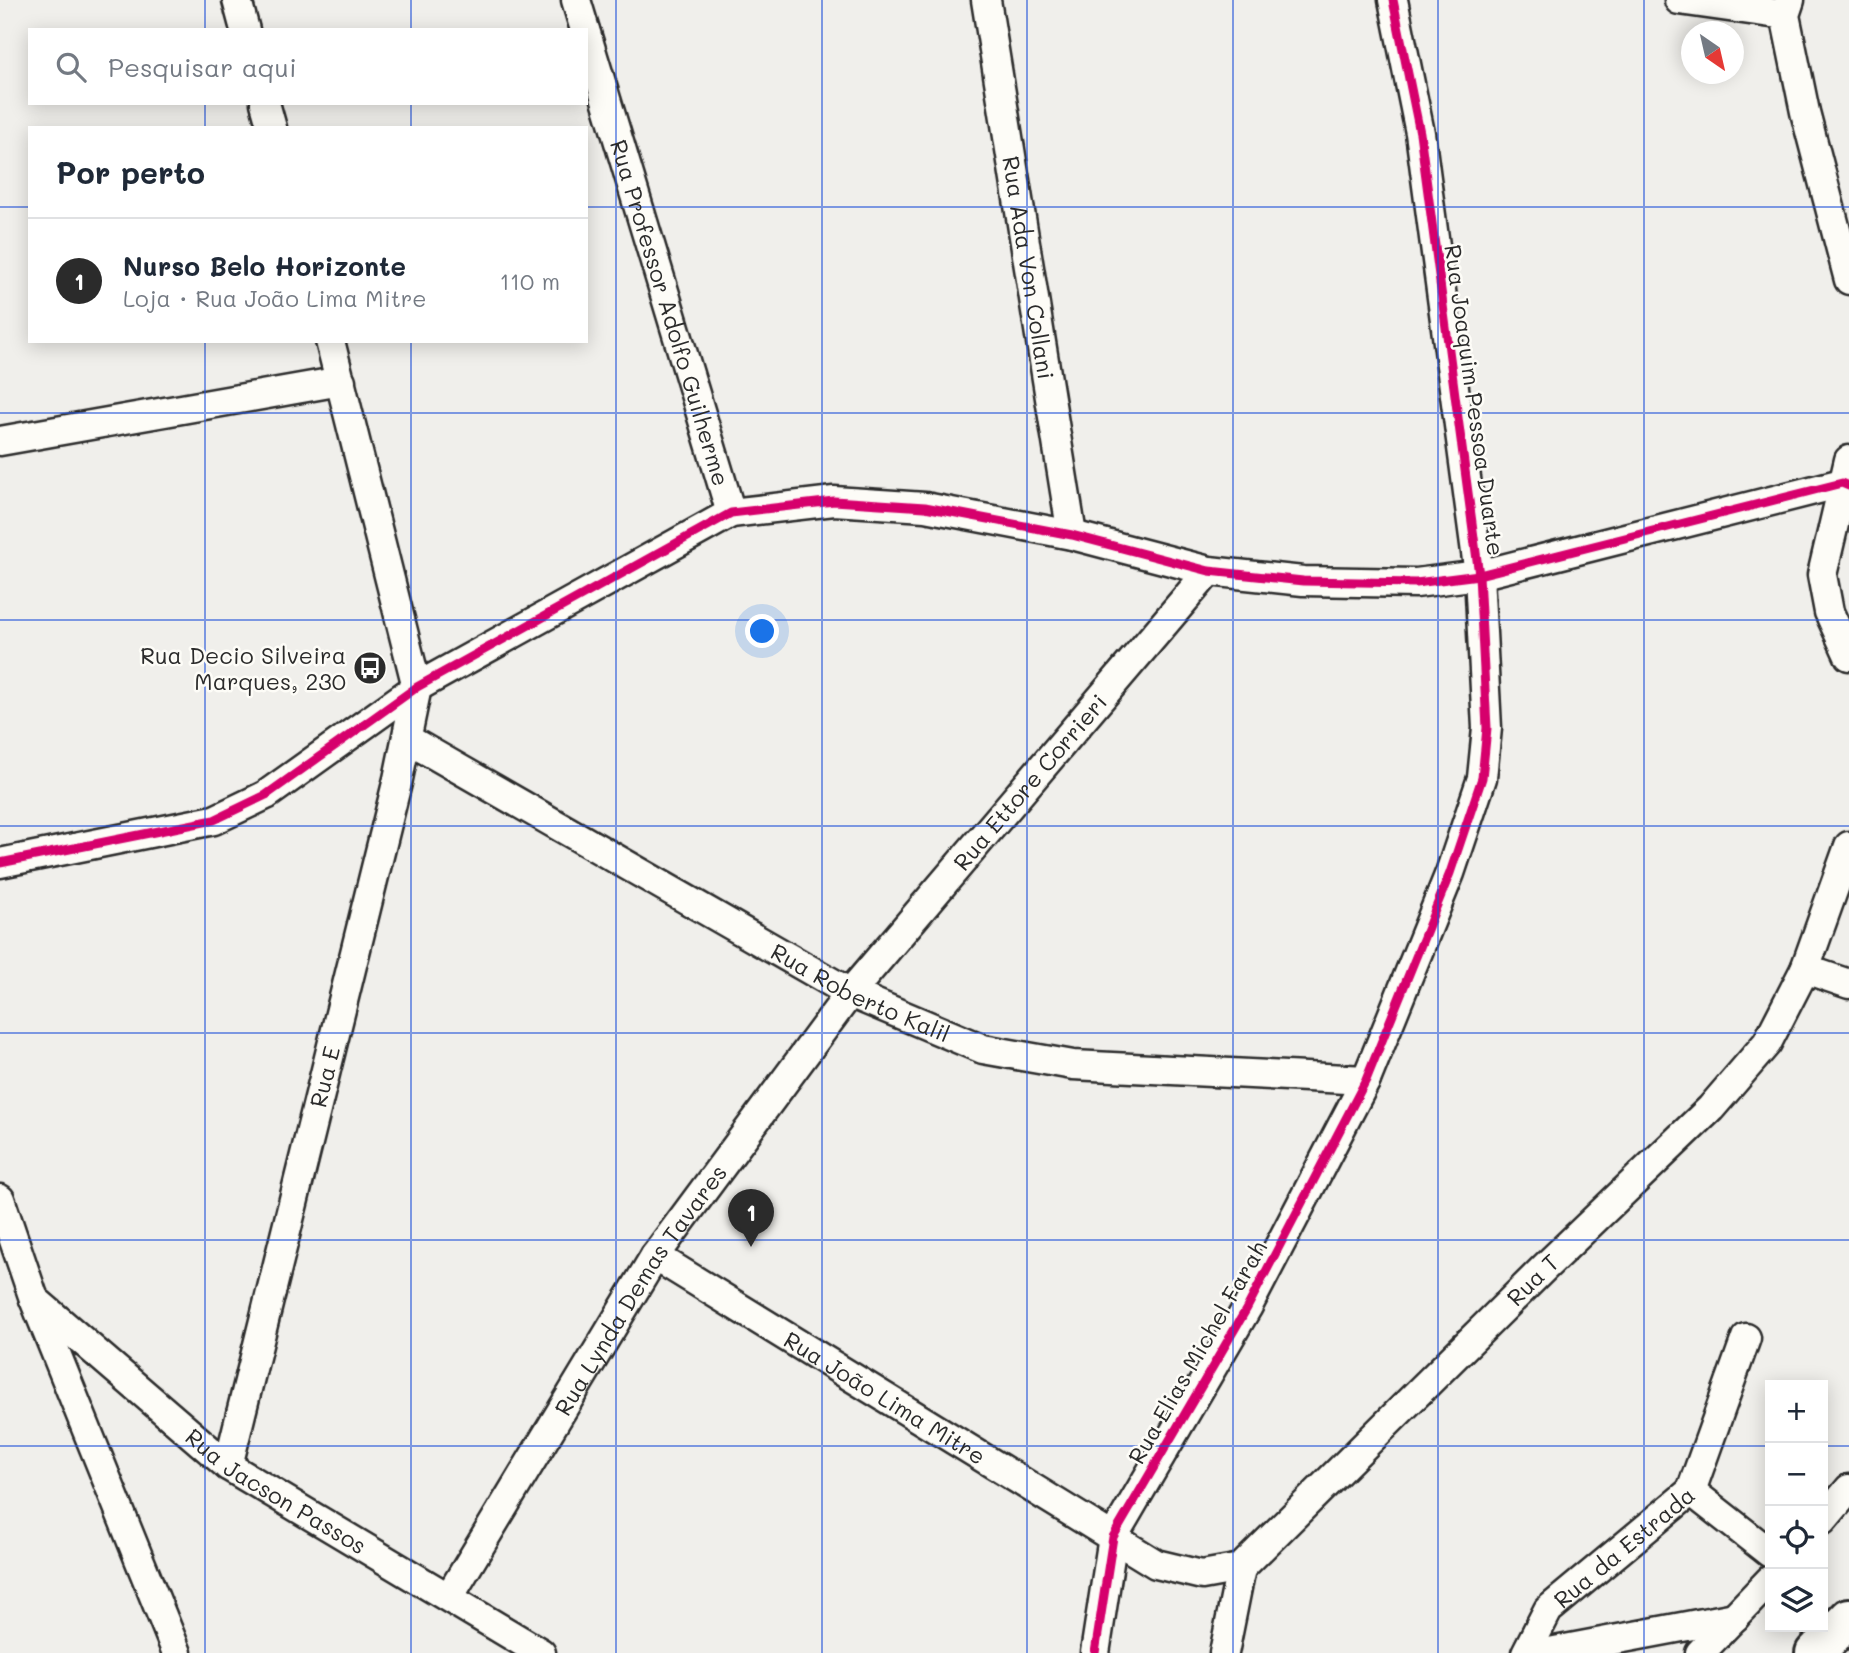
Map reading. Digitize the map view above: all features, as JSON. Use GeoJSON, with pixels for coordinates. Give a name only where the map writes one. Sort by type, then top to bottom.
{"type":"FeatureCollection","features":[{"type":"Feature","properties":{"kind":"highway"},"geometry":{"type":"LineString","coordinates":[[1815,1653],[1849,1618]]}},
{"type":"Feature","properties":{"kind":"street"},"geometry":{"type":"LineString","coordinates":[[237,0],[244,28]]}},
{"type":"Feature","properties":{"kind":"street","name":"Rua Professor Adolfo Guilherme"},"geometry":{"type":"LineString","coordinates":[[576,0],[585,28]]}},
{"type":"Feature","properties":{"kind":"street","name":"Rua Ada Von Collani"},"geometry":{"type":"LineString","coordinates":[[986,0],[1072,535]]}},
{"type":"Feature","properties":{"kind":"street","name":"Rua Joaquim Pessoa Duarte"},"geometry":{"type":"LineString","coordinates":[[1366,1080],[1450,873],[1482,778],[1487,728],[1479,575],[1420,134],[1392,0]]}},
{"type":"Feature","properties":{"kind":"street"},"geometry":{"type":"LineString","coordinates":[[1679,0],[1787,8],[1805,112],[1849,280]]}},
{"type":"Feature","properties":{"kind":"street","name":"Rua Professor Adolfo Guilherme"},"geometry":{"type":"LineString","coordinates":[[588,38],[731,513]]}},
{"type":"Feature","properties":{"kind":"street"},"geometry":{"type":"LineString","coordinates":[[266,105],[271,126]]}},
{"type":"Feature","properties":{"kind":"street"},"geometry":{"type":"LineString","coordinates":[[331,343],[417,687]]}},
{"type":"Feature","properties":{"kind":"street"},"geometry":{"type":"LineString","coordinates":[[0,441],[341,381]]}},
{"type":"Feature","properties":{"kind":"street"},"geometry":{"type":"LineString","coordinates":[[0,863],[214,820],[266,795],[417,687],[731,513],[834,501],[912,506],[1072,535],[1209,571],[1303,581],[1416,583],[1479,575],[1847,476],[1822,575],[1829,612],[1849,656]]}},
{"type":"Feature","properties":{"kind":"street","name":"Rua Ettore Corrieri"},"geometry":{"type":"LineString","coordinates":[[850,993],[1209,571]]}},
{"type":"Feature","properties":{"kind":"street","name":"Rua E"},"geometry":{"type":"LineString","coordinates":[[228,1466],[407,739],[417,687]]}},
{"type":"Feature","properties":{"kind":"street","name":"Rua Roberto Kalil"},"geometry":{"type":"LineString","coordinates":[[407,739],[850,993],[983,1049],[1073,1065],[1366,1080]]}},
{"type":"Feature","properties":{"kind":"street","name":"Rua T"},"geometry":{"type":"LineString","coordinates":[[1241,1568],[1545,1267],[1711,1108],[1767,1044],[1805,969],[1849,846]]}},
{"type":"Feature","properties":{"kind":"street"},"geometry":{"type":"LineString","coordinates":[[1805,969],[1849,984]]}},
{"type":"Feature","properties":{"kind":"street","name":"Rua Lynda Demas Tavares"},"geometry":{"type":"LineString","coordinates":[[449,1597],[655,1256],[850,993]]}},
{"type":"Feature","properties":{"kind":"street","name":"Rua Elias Michel Farah"},"geometry":{"type":"LineString","coordinates":[[1095,1653],[1113,1537],[1247,1308],[1366,1080]]}},
{"type":"Feature","properties":{"kind":"street"},"geometry":{"type":"LineString","coordinates":[[0,1199],[34,1299],[177,1653]]}},
{"type":"Feature","properties":{"kind":"street","name":"Rua João Lima Mitre"},"geometry":{"type":"LineString","coordinates":[[655,1256],[1113,1537]]}},
{"type":"Feature","properties":{"kind":"street","name":"Rua Jacson Passos"},"geometry":{"type":"LineString","coordinates":[[34,1299],[228,1466],[541,1653]]}},
{"type":"Feature","properties":{"kind":"street"},"geometry":{"type":"LineString","coordinates":[[1691,1491],[1746,1338]]}},
{"type":"Feature","properties":{"kind":"street"},"geometry":{"type":"LineString","coordinates":[[1828,1514],[1849,1489]]}},
{"type":"Feature","properties":{"kind":"street","name":"Rua da Estrada"},"geometry":{"type":"LineString","coordinates":[[1526,1653],[1548,1611],[1691,1491],[1765,1549]]}},
{"type":"Feature","properties":{"kind":"street"},"geometry":{"type":"LineString","coordinates":[[1113,1537],[1156,1564],[1202,1575],[1241,1568],[1224,1653]]}},
{"type":"Feature","properties":{"kind":"street"},"geometry":{"type":"LineString","coordinates":[[1700,1653],[1765,1585]]}},
{"type":"Feature","properties":{"kind":"street"},"geometry":{"type":"LineString","coordinates":[[1544,1653],[1735,1617]]}},
{"type":"Feature","properties":{"kind":"cycle path"},"geometry":{"type":"LineString","coordinates":[[1095,1653],[1113,1537],[1247,1308],[1366,1080],[1450,873],[1482,778],[1487,728],[1479,575],[1420,133],[1393,0]]}},
{"type":"Feature","properties":{"kind":"cycle path"},"geometry":{"type":"LineString","coordinates":[[0,863],[214,820],[266,795],[417,687],[731,513],[834,501],[925,507],[1072,535],[1209,571],[1303,581],[1416,583],[1479,575],[1842,483],[1849,486]]}},
{"type":"Feature","properties":{"kind":"place","name":"Rua Decio Silveira Marques, 230"},"geometry":{"type":"Point","coordinates":[370,668]}},
{"type":"Feature","properties":{"kind":"place","name":"Nurso Belo Horizonte"},"geometry":{"type":"Point","coordinates":[751,1247]}}]}
